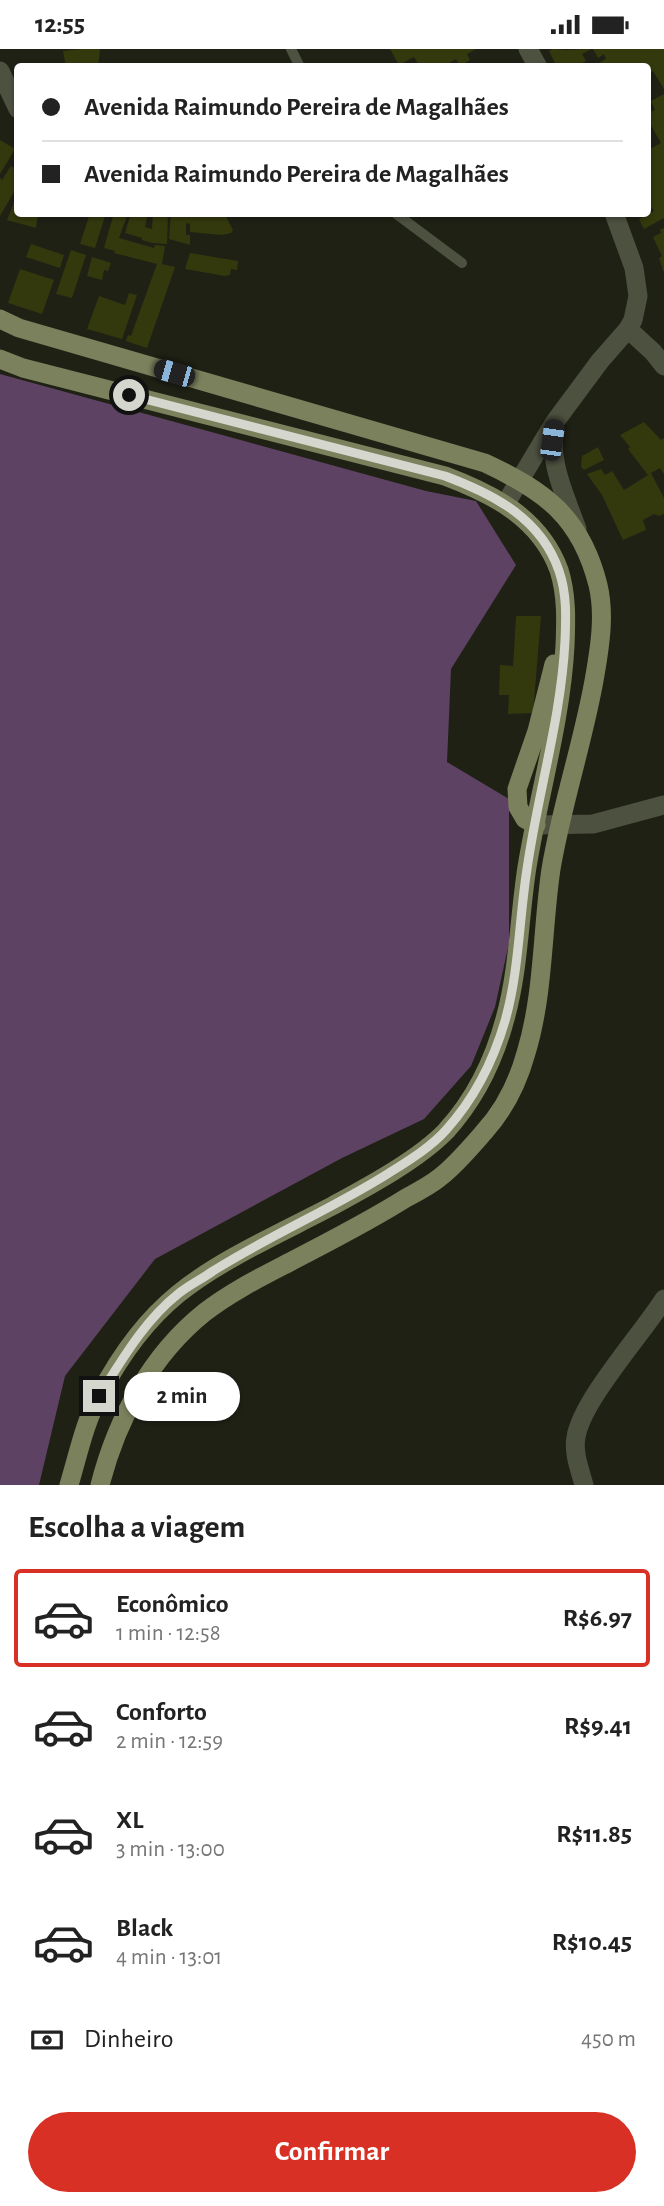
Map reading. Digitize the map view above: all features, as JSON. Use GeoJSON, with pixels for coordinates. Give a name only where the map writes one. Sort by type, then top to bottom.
{"type":"FeatureCollection","features":[{"type":"Feature","properties":{"kind":"main road"},"geometry":{"type":"LineString","coordinates":[[0,319],[19,328],[485,463],[519,479],[545,496],[565,515],[584,547],[598,586],[601,617],[600,647],[592,695],[551,870],[537,1002],[527,1053],[515,1084],[502,1107],[485,1131],[440,1178],[374,1218],[242,1287],[204,1313],[162,1355],[146,1377],[129,1406],[100,1485]]}},
{"type":"Feature","properties":{"kind":"main road"},"geometry":{"type":"LineString","coordinates":[[0,359],[23,368],[445,476],[474,487],[506,503],[528,521],[558,569],[565,594],[566,619],[537,731],[517,789],[518,807],[525,819],[536,825],[527,867],[515,978],[496,1045],[475,1094],[444,1132],[407,1161],[361,1191],[232,1259],[178,1294],[135,1339],[99,1396],[69,1485]]}},
{"type":"Feature","properties":{"kind":"street"},"geometry":{"type":"LineString","coordinates":[[0,71],[14,101]]}},
{"type":"Feature","properties":{"kind":"street"},"geometry":{"type":"LineString","coordinates":[[506,503],[554,422],[631,325],[638,296],[634,268],[615,217]]}},
{"type":"Feature","properties":{"kind":"street"},"geometry":{"type":"LineString","coordinates":[[631,325],[664,366]]}},
{"type":"Feature","properties":{"kind":"street"},"geometry":{"type":"LineString","coordinates":[[554,422],[552,455],[559,484],[584,547]]}},
{"type":"Feature","properties":{"kind":"street"},"geometry":{"type":"LineString","coordinates":[[536,825],[593,824],[664,805]]}},
{"type":"Feature","properties":{"kind":"street"},"geometry":{"type":"LineString","coordinates":[[584,1485],[575,1448],[579,1425],[598,1393],[664,1299]]}},
{"type":"Feature","properties":{"kind":"lane"},"geometry":{"type":"LineString","coordinates":[[400,217],[462,263]]}},
{"type":"Feature","properties":{"kind":"shaded area"},"geometry":{"type":"Polygon","coordinates":[[[0,374],[426,491],[476,501],[516,565],[451,669],[447,762],[509,799],[509,943],[495,1007],[471,1066],[424,1119],[342,1158],[155,1259],[65,1376],[39,1485],[0,1485],[0,374]]]}},
{"type":"Feature","properties":{"kind":"building"},"geometry":{"type":"Polygon","coordinates":[[[100,49],[98,63],[65,63],[63,51],[100,49]]]}},
{"type":"Feature","properties":{"kind":"building"},"geometry":{"type":"Polygon","coordinates":[[[390,49],[476,49],[467,54],[470,60],[465,63],[458,63],[456,59],[449,63],[418,63],[414,57],[398,63],[390,49]]]}},
{"type":"Feature","properties":{"kind":"building"},"geometry":{"type":"Polygon","coordinates":[[[591,49],[582,54],[586,61],[583,63],[555,63],[549,51],[591,49]]]}},
{"type":"Feature","properties":{"kind":"building"},"geometry":{"type":"Polygon","coordinates":[[[593,49],[664,49],[664,89],[653,71],[651,72],[651,63],[599,63],[606,59],[604,54],[598,58],[593,49]]]}},
{"type":"Feature","properties":{"kind":"building"},"geometry":{"type":"Polygon","coordinates":[[[664,94],[664,218],[644,229],[639,219],[651,217],[654,211],[651,209],[651,148],[661,143],[651,125],[651,112],[655,110],[651,101],[664,94]]]}},
{"type":"Feature","properties":{"kind":"building"},"geometry":{"type":"Polygon","coordinates":[[[0,140],[14,151],[0,174],[0,140]]]}},
{"type":"Feature","properties":{"kind":"building"},"geometry":{"type":"Polygon","coordinates":[[[11,166],[14,168],[14,192],[0,216],[0,178],[2,180],[11,166]]]}},
{"type":"Feature","properties":{"kind":"building"},"geometry":{"type":"Polygon","coordinates":[[[14,202],[14,217],[37,217],[36,228],[7,220],[14,202]]]}},
{"type":"Feature","properties":{"kind":"building"},"geometry":{"type":"Polygon","coordinates":[[[89,217],[105,217],[95,248],[80,244],[89,217]]]}},
{"type":"Feature","properties":{"kind":"building"},"geometry":{"type":"Polygon","coordinates":[[[113,217],[127,217],[119,238],[154,248],[155,245],[165,246],[162,264],[175,267],[147,348],[126,341],[128,335],[131,336],[157,264],[104,248],[113,217]]]}},
{"type":"Feature","properties":{"kind":"building"},"geometry":{"type":"Polygon","coordinates":[[[130,217],[147,217],[145,227],[152,229],[153,217],[168,217],[167,244],[152,243],[125,233],[130,217]]]}},
{"type":"Feature","properties":{"kind":"building"},"geometry":{"type":"Polygon","coordinates":[[[171,217],[226,217],[233,230],[222,235],[190,232],[190,224],[186,223],[186,235],[190,235],[190,245],[169,239],[171,217]]]}},
{"type":"Feature","properties":{"kind":"building"},"geometry":{"type":"Polygon","coordinates":[[[664,228],[663,271],[659,258],[662,256],[653,237],[664,228]]]}},
{"type":"Feature","properties":{"kind":"building"},"geometry":{"type":"Polygon","coordinates":[[[31,244],[64,255],[60,268],[26,257],[31,244]]]}},
{"type":"Feature","properties":{"kind":"building"},"geometry":{"type":"Polygon","coordinates":[[[71,250],[86,255],[72,298],[56,294],[71,250]]]}},
{"type":"Feature","properties":{"kind":"building"},"geometry":{"type":"Polygon","coordinates":[[[190,253],[238,261],[237,270],[231,269],[230,275],[225,276],[185,269],[190,253]]]}},
{"type":"Feature","properties":{"kind":"building"},"geometry":{"type":"Polygon","coordinates":[[[92,257],[111,263],[108,271],[104,270],[102,280],[87,276],[92,257]]]}},
{"type":"Feature","properties":{"kind":"building"},"geometry":{"type":"Polygon","coordinates":[[[20,269],[54,280],[42,314],[8,303],[20,269]]]}},
{"type":"Feature","properties":{"kind":"building"},"geometry":{"type":"Polygon","coordinates":[[[129,293],[137,295],[122,339],[87,329],[99,296],[125,305],[129,293]]]}},
{"type":"Feature","properties":{"kind":"building"},"geometry":{"type":"Polygon","coordinates":[[[644,422],[661,440],[664,438],[664,474],[660,468],[651,473],[664,498],[664,514],[654,514],[643,520],[646,530],[623,540],[602,495],[587,474],[601,469],[605,475],[612,471],[624,490],[648,475],[620,435],[644,422]]]}},
{"type":"Feature","properties":{"kind":"building"},"geometry":{"type":"Polygon","coordinates":[[[598,447],[604,460],[584,470],[581,467],[582,456],[598,447]]]}},
{"type":"Feature","properties":{"kind":"building"},"geometry":{"type":"Polygon","coordinates":[[[516,616],[541,616],[533,713],[508,714],[509,695],[499,695],[500,665],[513,666],[516,616]]]}},
{"type":"Feature","properties":{"kind":"route"},"geometry":{"type":"LineString","coordinates":[[99,1396],[135,1339],[178,1294],[232,1259],[361,1191],[407,1161],[444,1132],[475,1094],[499,1039],[515,978],[527,867],[558,715],[564,672],[566,619],[565,594],[558,569],[528,521],[506,503],[445,476],[129,395]]}}]}
